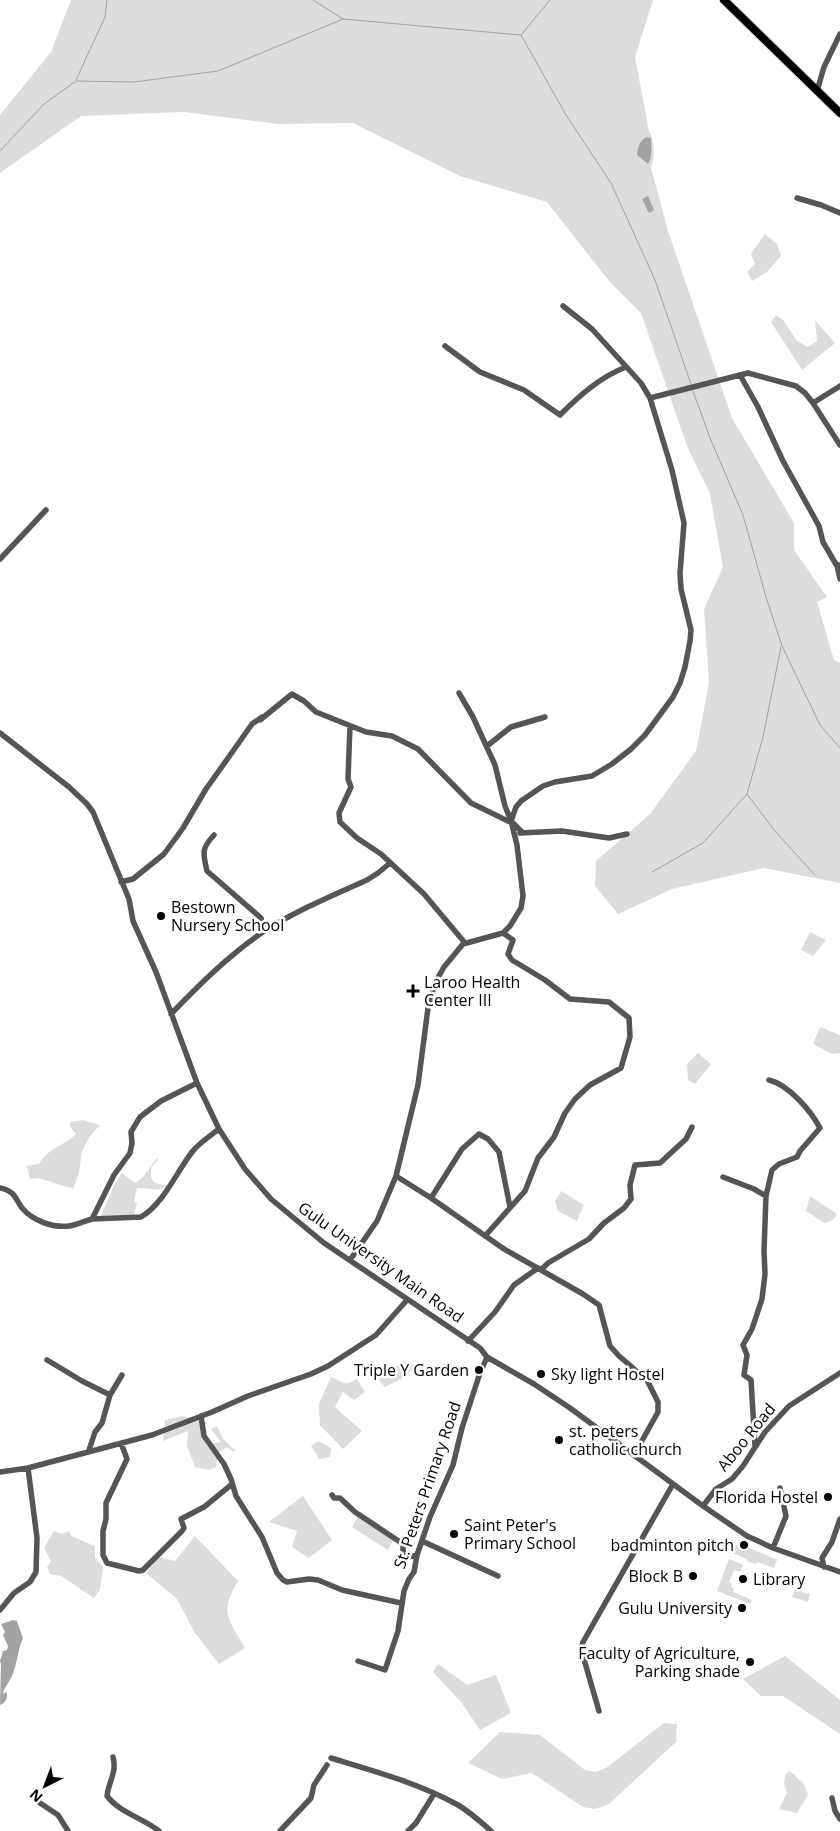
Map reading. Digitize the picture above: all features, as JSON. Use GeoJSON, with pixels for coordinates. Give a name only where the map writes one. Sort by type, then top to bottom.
{"type":"FeatureCollection","features":[{"type":"Feature","properties":{"kind":"main road"},"geometry":{"type":"LineString","coordinates":[[724,0],[840,113]]}},
{"type":"Feature","properties":{"kind":"street"},"geometry":{"type":"LineString","coordinates":[[817,90],[824,68],[840,34]]}},
{"type":"Feature","properties":{"kind":"street"},"geometry":{"type":"LineString","coordinates":[[797,198],[822,205],[840,213]]}},
{"type":"Feature","properties":{"kind":"street"},"geometry":{"type":"LineString","coordinates":[[511,822],[516,807],[536,790],[555,782],[592,776],[632,749],[645,735],[680,684],[690,641],[691,630],[681,589],[680,573],[684,523],[672,470],[650,398],[641,383],[592,329],[563,306]]}},
{"type":"Feature","properties":{"kind":"street"},"geometry":{"type":"LineString","coordinates":[[445,346],[480,372],[524,390],[560,416],[598,382],[626,368]]}},
{"type":"Feature","properties":{"kind":"street"},"geometry":{"type":"LineString","coordinates":[[650,398],[740,375],[754,374],[796,386],[805,393],[840,445]]}},
{"type":"Feature","properties":{"kind":"street"},"geometry":{"type":"LineString","coordinates":[[740,375],[758,407],[783,461],[819,526],[823,542],[838,565],[840,579]]}},
{"type":"Feature","properties":{"kind":"street"},"geometry":{"type":"LineString","coordinates":[[813,403],[840,386]]}},
{"type":"Feature","properties":{"kind":"street"},"geometry":{"type":"LineString","coordinates":[[0,559],[46,510]]}},
{"type":"Feature","properties":{"kind":"street"},"geometry":{"type":"LineString","coordinates":[[350,1260],[377,1221],[396,1176],[418,1085],[428,1008],[436,983],[444,967],[465,943],[503,933],[518,915],[523,901],[514,833],[495,765],[473,717],[459,693]]}},
{"type":"Feature","properties":{"kind":"street"},"geometry":{"type":"LineString","coordinates":[[121,882],[133,879],[164,854],[183,828],[215,775],[252,724],[281,704],[291,694],[301,699],[316,712],[366,732],[392,736],[418,749],[471,803],[492,815],[511,822],[523,833]]}},
{"type":"Feature","properties":{"kind":"street"},"geometry":{"type":"LineString","coordinates":[[487,746],[512,727],[545,717]]}},
{"type":"Feature","properties":{"kind":"street"},"geometry":{"type":"LineString","coordinates":[[350,726],[348,779],[351,787],[339,813],[339,820],[343,826],[375,849],[424,894],[465,943]]}},
{"type":"Feature","properties":{"kind":"street","name":"Gulu University Main Road"},"geometry":{"type":"LineString","coordinates":[[0,733],[58,778],[87,804],[100,827],[129,899],[133,921],[156,972],[197,1084],[219,1129],[245,1170],[271,1199],[324,1243],[480,1348],[487,1357],[534,1384],[594,1425],[703,1506],[747,1536],[840,1572]]}},
{"type":"Feature","properties":{"kind":"street"},"geometry":{"type":"LineString","coordinates":[[492,815],[506,808]]}},
{"type":"Feature","properties":{"kind":"street"},"geometry":{"type":"LineString","coordinates":[[514,833],[562,831],[609,838],[627,834]]}},
{"type":"Feature","properties":{"kind":"street"},"geometry":{"type":"LineString","coordinates":[[214,835],[205,845],[204,863],[207,871],[261,918],[263,926],[260,934]]}},
{"type":"Feature","properties":{"kind":"street"},"geometry":{"type":"LineString","coordinates":[[171,1014],[207,976],[260,934],[283,920],[367,880],[390,862]]}},
{"type":"Feature","properties":{"kind":"street"},"geometry":{"type":"LineString","coordinates":[[485,1236],[525,1191],[538,1158],[554,1138],[565,1113],[575,1100],[590,1085],[621,1068],[630,1037],[630,1021],[626,1014],[609,1002],[570,999],[545,980],[512,960],[508,954],[513,940],[503,933]]}},
{"type":"Feature","properties":{"kind":"street"},"geometry":{"type":"LineString","coordinates":[[755,1446],[751,1380],[744,1375],[747,1354],[743,1345],[752,1330],[762,1299],[765,1274],[766,1196],[772,1170],[779,1164],[797,1157],[820,1128],[806,1106],[788,1090],[778,1083],[769,1080]]}},
{"type":"Feature","properties":{"kind":"street"},"geometry":{"type":"LineString","coordinates":[[92,1219],[114,1176],[130,1153],[132,1143],[131,1132],[140,1117],[161,1101],[197,1084]]}},
{"type":"Feature","properties":{"kind":"street"},"geometry":{"type":"LineString","coordinates":[[468,1341],[496,1312],[514,1285],[589,1239],[604,1223],[624,1208],[631,1199],[630,1185],[635,1165],[660,1163],[686,1139],[692,1127]]}},
{"type":"Feature","properties":{"kind":"street"},"geometry":{"type":"LineString","coordinates":[[0,1188],[15,1195],[21,1206],[29,1214],[48,1224],[67,1226],[92,1219],[141,1217],[158,1203],[194,1150],[219,1129]]}},
{"type":"Feature","properties":{"kind":"street"},"geometry":{"type":"LineString","coordinates":[[431,1198],[462,1149],[479,1134],[488,1140],[499,1152],[510,1207]]}},
{"type":"Feature","properties":{"kind":"street"},"geometry":{"type":"LineString","coordinates":[[396,1176],[524,1262],[540,1269],[599,1305],[608,1339],[614,1351],[647,1380],[658,1402],[658,1412],[634,1455]]}},
{"type":"Feature","properties":{"kind":"street"},"geometry":{"type":"LineString","coordinates":[[722,1177],[754,1189],[766,1196]]}},
{"type":"Feature","properties":{"kind":"street"},"geometry":{"type":"LineString","coordinates":[[0,1472],[28,1468],[89,1450],[152,1435],[248,1396],[310,1374],[328,1366],[376,1335],[407,1300]]}},
{"type":"Feature","properties":{"kind":"street","name":"St. Peters Primary Road"},"geometry":{"type":"LineString","coordinates":[[358,1662],[385,1670],[393,1651],[402,1603],[409,1579],[414,1572],[417,1555],[452,1464],[479,1376],[487,1357]]}},
{"type":"Feature","properties":{"kind":"street"},"geometry":{"type":"LineString","coordinates":[[47,1360],[110,1395]]}},
{"type":"Feature","properties":{"kind":"street","name":"Aboo Road"},"geometry":{"type":"LineString","coordinates":[[703,1506],[716,1489],[732,1479],[743,1466],[755,1446],[789,1406],[840,1373]]}},
{"type":"Feature","properties":{"kind":"street"},"geometry":{"type":"LineString","coordinates":[[89,1450],[96,1432],[102,1423],[110,1395],[122,1375]]}},
{"type":"Feature","properties":{"kind":"street"},"geometry":{"type":"LineString","coordinates":[[201,1416],[204,1436],[224,1464],[236,1496],[262,1537],[277,1573],[285,1582],[309,1579],[318,1580],[342,1590],[402,1603]]}},
{"type":"Feature","properties":{"kind":"street"},"geometry":{"type":"LineString","coordinates":[[121,1443],[127,1459],[106,1503],[103,1555],[107,1564],[143,1570],[182,1531],[184,1528],[181,1519],[204,1507],[232,1484]]}},
{"type":"Feature","properties":{"kind":"street"},"geometry":{"type":"LineString","coordinates":[[0,1610],[14,1593],[30,1582],[36,1572],[37,1538],[28,1468]]}},
{"type":"Feature","properties":{"kind":"street"},"geometry":{"type":"LineString","coordinates":[[599,1711],[581,1650],[583,1642],[673,1484]]}},
{"type":"Feature","properties":{"kind":"street"},"geometry":{"type":"LineString","coordinates":[[774,1548],[786,1516],[780,1488]]}},
{"type":"Feature","properties":{"kind":"street"},"geometry":{"type":"LineString","coordinates":[[332,1495],[334,1498],[340,1498],[355,1512],[403,1544],[402,1550],[404,1555],[408,1557],[417,1555]]}},
{"type":"Feature","properties":{"kind":"street"},"geometry":{"type":"LineString","coordinates":[[824,1567],[822,1558],[832,1542],[840,1519]]}},
{"type":"Feature","properties":{"kind":"street"},"geometry":{"type":"LineString","coordinates":[[422,1541],[498,1576]]}},
{"type":"Feature","properties":{"kind":"street"},"geometry":{"type":"LineString","coordinates":[[113,1757],[115,1772],[109,1785],[107,1796],[123,1810],[159,1831]]}},
{"type":"Feature","properties":{"kind":"street"},"geometry":{"type":"LineString","coordinates":[[331,1758],[392,1776],[434,1794],[459,1806],[491,1831]]}},
{"type":"Feature","properties":{"kind":"street"},"geometry":{"type":"LineString","coordinates":[[280,1831],[310,1798],[314,1785],[327,1765]]}},
{"type":"Feature","properties":{"kind":"street"},"geometry":{"type":"LineString","coordinates":[[408,1831],[416,1823],[434,1794]]}},
{"type":"Feature","properties":{"kind":"street"},"geometry":{"type":"LineString","coordinates":[[832,1798],[840,1820]]}},
{"type":"Feature","properties":{"kind":"street"},"geometry":{"type":"LineString","coordinates":[[37,1800],[58,1815],[68,1831]]}},
{"type":"Feature","properties":{"kind":"shaded area"},"geometry":{"type":"Polygon","coordinates":[[[71,0],[653,0],[635,57],[653,145],[654,154],[651,168],[668,231],[732,418],[794,523],[794,550],[827,597],[817,602],[834,660],[840,663],[840,883],[764,868],[672,889],[618,914],[595,886],[596,861],[650,814],[696,751],[709,683],[704,609],[723,567],[710,494],[687,446],[641,313],[609,281],[547,202],[460,176],[353,123],[278,124],[184,112],[81,116],[0,173],[0,115],[51,52],[71,0]]]}},
{"type":"Feature","properties":{"kind":"shaded area"},"geometry":{"type":"Polygon","coordinates":[[[647,137],[651,138],[651,155],[648,164],[637,155],[639,144],[647,137]]]}},
{"type":"Feature","properties":{"kind":"shaded area"},"geometry":{"type":"Polygon","coordinates":[[[648,196],[654,210],[649,213],[642,199],[648,196]]]}},
{"type":"Feature","properties":{"kind":"shaded area"},"geometry":{"type":"Polygon","coordinates":[[[765,234],[777,244],[781,256],[767,272],[752,281],[747,272],[755,264],[751,254],[765,234]]]}},
{"type":"Feature","properties":{"kind":"shaded area"},"geometry":{"type":"Polygon","coordinates":[[[776,315],[784,321],[797,341],[808,347],[817,341],[815,320],[835,343],[802,370],[771,322],[776,315]]]}},
{"type":"Feature","properties":{"kind":"shaded area"},"geometry":{"type":"Polygon","coordinates":[[[810,932],[826,940],[813,956],[801,950],[810,932]]]}},
{"type":"Feature","properties":{"kind":"shaded area"},"geometry":{"type":"Polygon","coordinates":[[[820,1027],[840,1035],[840,1053],[832,1054],[813,1044],[820,1027]]]}},
{"type":"Feature","properties":{"kind":"shaded area"},"geometry":{"type":"Polygon","coordinates":[[[698,1053],[711,1064],[695,1084],[688,1080],[687,1064],[698,1053]]]}},
{"type":"Feature","properties":{"kind":"shaded area"},"geometry":{"type":"Polygon","coordinates":[[[83,1120],[100,1125],[90,1136],[82,1151],[79,1173],[73,1189],[39,1178],[30,1179],[27,1166],[39,1164],[52,1150],[76,1134],[70,1127],[70,1122],[83,1120]]]}},
{"type":"Feature","properties":{"kind":"shaded area"},"geometry":{"type":"Polygon","coordinates":[[[157,1158],[158,1160],[151,1168],[151,1178],[155,1183],[167,1186],[160,1189],[137,1188],[134,1201],[137,1204],[134,1214],[101,1216],[119,1176],[122,1173],[135,1183],[143,1177],[157,1158]]]}},
{"type":"Feature","properties":{"kind":"shaded area"},"geometry":{"type":"Polygon","coordinates":[[[561,1191],[584,1205],[577,1221],[558,1211],[555,1201],[561,1191]]]}},
{"type":"Feature","properties":{"kind":"shaded area"},"geometry":{"type":"Polygon","coordinates":[[[810,1196],[837,1214],[833,1220],[824,1223],[806,1211],[810,1196]]]}},
{"type":"Feature","properties":{"kind":"shaded area"},"geometry":{"type":"Polygon","coordinates":[[[404,1361],[416,1365],[405,1377],[385,1387],[377,1378],[404,1361]]]}},
{"type":"Feature","properties":{"kind":"shaded area"},"geometry":{"type":"Polygon","coordinates":[[[331,1377],[346,1384],[357,1379],[365,1392],[354,1400],[343,1392],[335,1407],[362,1431],[343,1449],[320,1425],[319,1404],[331,1377]]]}},
{"type":"Feature","properties":{"kind":"shaded area"},"geometry":{"type":"Polygon","coordinates":[[[182,1416],[208,1422],[200,1431],[207,1445],[221,1442],[211,1429],[217,1426],[224,1440],[235,1450],[234,1452],[227,1447],[219,1452],[216,1467],[209,1470],[195,1467],[187,1446],[188,1431],[163,1441],[165,1420],[182,1416]]]}},
{"type":"Feature","properties":{"kind":"shaded area"},"geometry":{"type":"Polygon","coordinates":[[[318,1441],[331,1448],[330,1457],[319,1459],[311,1446],[318,1441]]]}},
{"type":"Feature","properties":{"kind":"shaded area"},"geometry":{"type":"Polygon","coordinates":[[[303,1496],[332,1540],[309,1558],[292,1547],[297,1531],[269,1522],[303,1496]]]}},
{"type":"Feature","properties":{"kind":"shaded area"},"geometry":{"type":"Polygon","coordinates":[[[361,1512],[396,1536],[388,1550],[352,1527],[361,1512]]]}},
{"type":"Feature","properties":{"kind":"shaded area"},"geometry":{"type":"Polygon","coordinates":[[[54,1531],[62,1534],[69,1531],[71,1536],[95,1546],[95,1558],[103,1567],[100,1589],[94,1598],[61,1576],[50,1574],[47,1567],[51,1561],[44,1548],[54,1531]]]}},
{"type":"Feature","properties":{"kind":"shaded area"},"geometry":{"type":"Polygon","coordinates":[[[195,1536],[238,1581],[227,1608],[230,1622],[245,1648],[219,1664],[195,1633],[177,1599],[146,1573],[159,1557],[175,1561],[195,1536]]]}},
{"type":"Feature","properties":{"kind":"shaded area"},"geometry":{"type":"Polygon","coordinates":[[[741,1544],[777,1560],[774,1568],[757,1562],[756,1564],[747,1561],[747,1559],[732,1553],[736,1545],[741,1544]]]}},
{"type":"Feature","properties":{"kind":"shaded area"},"geometry":{"type":"Polygon","coordinates":[[[729,1559],[743,1565],[740,1572],[734,1570],[729,1582],[732,1584],[731,1587],[734,1588],[733,1592],[752,1600],[750,1604],[717,1591],[729,1559]]]}},
{"type":"Feature","properties":{"kind":"shaded area"},"geometry":{"type":"Polygon","coordinates":[[[795,1590],[810,1594],[808,1602],[792,1597],[795,1590]]]}},
{"type":"Feature","properties":{"kind":"shaded area"},"geometry":{"type":"Polygon","coordinates":[[[13,1620],[17,1621],[23,1638],[13,1673],[3,1692],[4,1694],[7,1693],[7,1699],[0,1705],[0,1661],[3,1651],[7,1650],[8,1646],[1,1624],[13,1620]]]}},
{"type":"Feature","properties":{"kind":"shaded area"},"geometry":{"type":"Polygon","coordinates":[[[785,1656],[840,1700],[840,1734],[783,1696],[761,1696],[743,1679],[785,1656]]]}},
{"type":"Feature","properties":{"kind":"shaded area"},"geometry":{"type":"Polygon","coordinates":[[[438,1664],[467,1685],[496,1675],[511,1713],[480,1730],[461,1702],[433,1672],[438,1664]]]}},
{"type":"Feature","properties":{"kind":"shaded area"},"geometry":{"type":"Polygon","coordinates":[[[664,1723],[677,1724],[676,1742],[609,1804],[595,1809],[583,1807],[532,1773],[502,1779],[468,1763],[500,1732],[540,1735],[585,1770],[596,1772],[606,1768],[664,1723]]]}},
{"type":"Feature","properties":{"kind":"shaded area"},"geometry":{"type":"Polygon","coordinates":[[[790,1771],[804,1784],[808,1795],[797,1813],[779,1809],[787,1793],[784,1784],[785,1775],[790,1771]]]}},
{"type":"Feature","properties":{"kind":"waterway"},"geometry":{"type":"LineString","coordinates":[[76,80],[105,17],[107,0]]}},
{"type":"Feature","properties":{"kind":"waterway"},"geometry":{"type":"LineString","coordinates":[[313,0],[343,19],[520,35]]}},
{"type":"Feature","properties":{"kind":"waterway"},"geometry":{"type":"LineString","coordinates":[[521,35],[550,0]]}},
{"type":"Feature","properties":{"kind":"waterway"},"geometry":{"type":"LineString","coordinates":[[0,151],[44,104],[76,81],[134,82],[218,71],[343,19]]}},
{"type":"Feature","properties":{"kind":"waterway"},"geometry":{"type":"LineString","coordinates":[[521,35],[566,115],[611,183],[655,280],[691,384]]}},
{"type":"Feature","properties":{"kind":"waterway"},"geometry":{"type":"LineString","coordinates":[[693,391],[710,438],[743,515],[782,646],[820,725],[840,748]]}},
{"type":"Feature","properties":{"kind":"waterway"},"geometry":{"type":"LineString","coordinates":[[781,647],[763,737],[747,794],[774,830],[815,875]]}},
{"type":"Feature","properties":{"kind":"waterway"},"geometry":{"type":"LineString","coordinates":[[652,872],[703,843],[747,794]]}},
{"type":"Feature","properties":{"kind":"place","name":"Bestown Nursery School"},"geometry":{"type":"Point","coordinates":[161,916]}},
{"type":"Feature","properties":{"kind":"place","name":"Laroo Health Center III"},"geometry":{"type":"Point","coordinates":[413,991]}},
{"type":"Feature","properties":{"kind":"place","name":"Triple Y Garden"},"geometry":{"type":"Point","coordinates":[479,1370]}},
{"type":"Feature","properties":{"kind":"place","name":"Sky light Hostel"},"geometry":{"type":"Point","coordinates":[541,1374]}},
{"type":"Feature","properties":{"kind":"place","name":"st. peters catholic church"},"geometry":{"type":"Point","coordinates":[559,1440]}},
{"type":"Feature","properties":{"kind":"place","name":"Florida Hostel"},"geometry":{"type":"Point","coordinates":[828,1497]}},
{"type":"Feature","properties":{"kind":"place","name":"Saint Peter's Primary School"},"geometry":{"type":"Point","coordinates":[454,1534]}},
{"type":"Feature","properties":{"kind":"place","name":"badminton pitch"},"geometry":{"type":"Point","coordinates":[744,1545]}},
{"type":"Feature","properties":{"kind":"place","name":"Block B"},"geometry":{"type":"Point","coordinates":[693,1576]}},
{"type":"Feature","properties":{"kind":"place","name":"Library"},"geometry":{"type":"Point","coordinates":[743,1579]}},
{"type":"Feature","properties":{"kind":"place","name":"Gulu University"},"geometry":{"type":"Point","coordinates":[742,1608]}},
{"type":"Feature","properties":{"kind":"place","name":"Faculty of Agriculture, Parking shade"},"geometry":{"type":"Point","coordinates":[750,1662]}}]}
